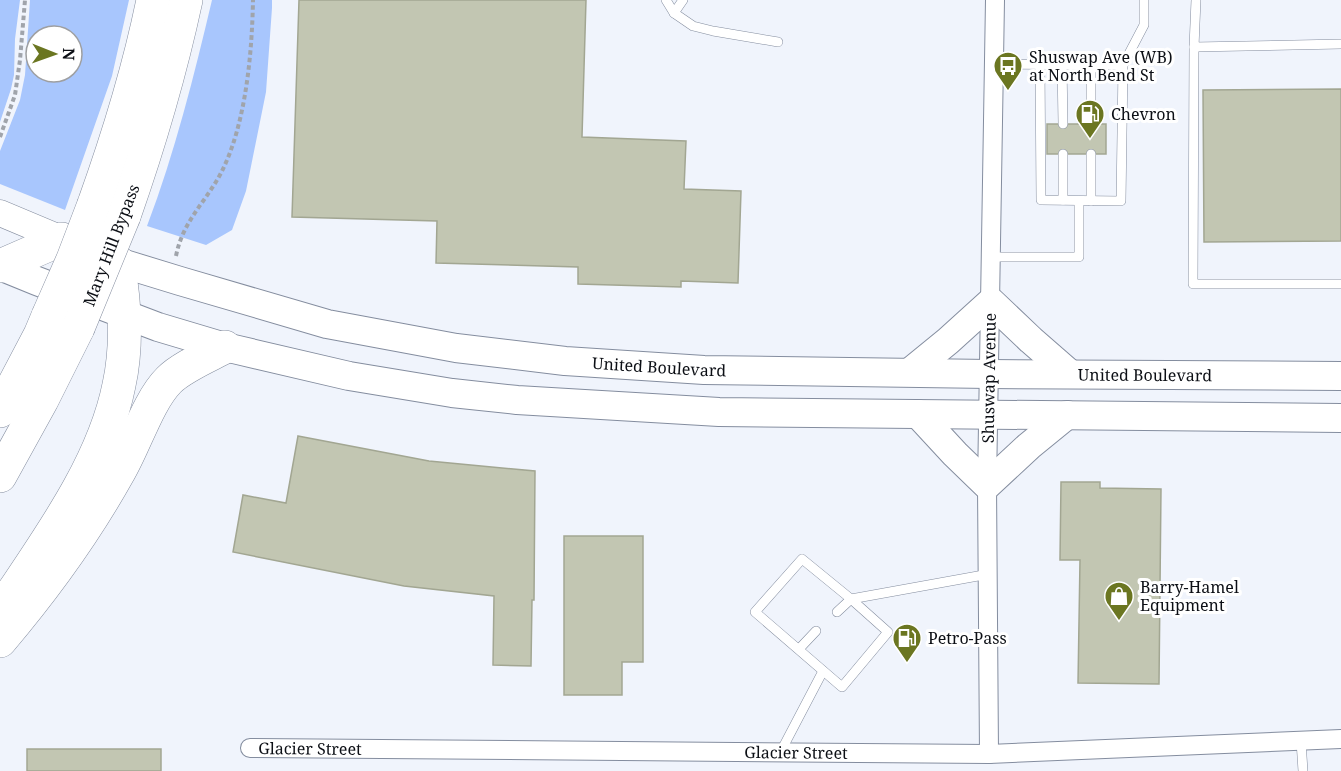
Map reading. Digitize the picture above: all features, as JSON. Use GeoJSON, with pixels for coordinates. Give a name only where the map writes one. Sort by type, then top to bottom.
{"type":"FeatureCollection","features":[{"type":"Feature","properties":{"kind":"highway","name":"Mary Hill Bypass"},"geometry":{"type":"LineString","coordinates":[[0,411],[40,335],[94,204],[127,104],[153,0]]}},
{"type":"Feature","properties":{"kind":"highway","name":"Mary Hill Bypass"},"geometry":{"type":"LineString","coordinates":[[0,476],[78,328],[124,216],[152,132],[186,0]]}},
{"type":"Feature","properties":{"kind":"highway"},"geometry":{"type":"LineString","coordinates":[[0,266],[62,239]]}},
{"type":"Feature","properties":{"kind":"highway"},"geometry":{"type":"LineString","coordinates":[[0,612],[67,508],[97,452],[111,414],[120,384],[123,359],[123,290],[118,262]]}},
{"type":"Feature","properties":{"kind":"highway"},"geometry":{"type":"LineString","coordinates":[[0,641],[50,580],[87,528],[126,461],[162,388],[175,375],[225,347]]}},
{"type":"Feature","properties":{"kind":"main road","name":"United Boulevard"},"geometry":{"type":"LineString","coordinates":[[0,213],[118,262],[206,290],[327,324],[456,348],[565,361],[704,369],[989,374],[1341,376]]}},
{"type":"Feature","properties":{"kind":"main road"},"geometry":{"type":"LineString","coordinates":[[0,266],[158,327],[225,347],[349,376],[415,388],[517,400],[719,412],[1341,418]]}},
{"type":"Feature","properties":{"kind":"main road"},"geometry":{"type":"LineString","coordinates":[[910,372],[991,302],[1070,374]]}},
{"type":"Feature","properties":{"kind":"main road"},"geometry":{"type":"LineString","coordinates":[[918,414],[987,485],[1067,415]]}},
{"type":"Feature","properties":{"kind":"street","name":"Shuswap Avenue"},"geometry":{"type":"LineString","coordinates":[[989,754],[987,485],[995,0]]}},
{"type":"Feature","properties":{"kind":"street","name":"Glacier Street"},"geometry":{"type":"LineString","coordinates":[[250,748],[989,754],[1341,739]]}},
{"type":"Feature","properties":{"kind":"lane"},"geometry":{"type":"LineString","coordinates":[[666,0],[674,13],[693,26],[778,42]]}},
{"type":"Feature","properties":{"kind":"lane"},"geometry":{"type":"LineString","coordinates":[[674,13],[683,0]]}},
{"type":"Feature","properties":{"kind":"lane"},"geometry":{"type":"LineString","coordinates":[[1040,64],[1041,200],[1120,201],[1123,65],[1143,25],[1144,0]]}},
{"type":"Feature","properties":{"kind":"lane"},"geometry":{"type":"LineString","coordinates":[[1196,0],[1193,284],[1341,284]]}},
{"type":"Feature","properties":{"kind":"lane"},"geometry":{"type":"LineString","coordinates":[[1194,47],[1341,44]]}},
{"type":"Feature","properties":{"kind":"lane"},"geometry":{"type":"LineString","coordinates":[[994,64],[1123,65]]}},
{"type":"Feature","properties":{"kind":"lane"},"geometry":{"type":"LineString","coordinates":[[1062,64],[1063,124]]}},
{"type":"Feature","properties":{"kind":"lane"},"geometry":{"type":"LineString","coordinates":[[1091,65],[1091,124]]}},
{"type":"Feature","properties":{"kind":"lane"},"geometry":{"type":"LineString","coordinates":[[1063,154],[1063,200]]}},
{"type":"Feature","properties":{"kind":"lane"},"geometry":{"type":"LineString","coordinates":[[1091,154],[1091,201]]}},
{"type":"Feature","properties":{"kind":"lane"},"geometry":{"type":"LineString","coordinates":[[991,257],[1079,257],[1079,201]]}},
{"type":"Feature","properties":{"kind":"lane"},"geometry":{"type":"LineString","coordinates":[[802,559],[850,598],[888,632],[842,687],[755,612],[802,559]]}},
{"type":"Feature","properties":{"kind":"lane"},"geometry":{"type":"LineString","coordinates":[[837,612],[850,598],[989,574]]}},
{"type":"Feature","properties":{"kind":"lane"},"geometry":{"type":"LineString","coordinates":[[799,649],[816,631]]}},
{"type":"Feature","properties":{"kind":"lane"},"geometry":{"type":"LineString","coordinates":[[780,753],[823,671]]}},
{"type":"Feature","properties":{"kind":"lane"},"geometry":{"type":"LineString","coordinates":[[1301,741],[1303,771]]}},
{"type":"Feature","properties":{"kind":"path"},"geometry":{"type":"LineString","coordinates":[[0,137],[15,95],[25,0]]}},
{"type":"Feature","properties":{"kind":"path"},"geometry":{"type":"LineString","coordinates":[[176,255],[186,226],[216,182],[234,140],[250,55],[253,0]]}},
{"type":"Feature","properties":{"kind":"shaded area"},"geometry":{"type":"Polygon","coordinates":[[[0,0],[20,0],[15,39],[14,75],[0,122],[0,0]]]}},
{"type":"Feature","properties":{"kind":"shaded area"},"geometry":{"type":"Polygon","coordinates":[[[30,0],[129,0],[112,76],[65,210],[0,184],[0,151],[20,100],[24,80],[24,84],[84,84],[84,24],[28,24],[30,0]]]}},
{"type":"Feature","properties":{"kind":"shaded area"},"geometry":{"type":"Polygon","coordinates":[[[212,0],[272,0],[272,8],[266,92],[246,191],[232,230],[206,245],[147,226],[175,142],[212,0]]]}},
{"type":"Feature","properties":{"kind":"building"},"geometry":{"type":"Polygon","coordinates":[[[299,0],[586,0],[582,137],[686,141],[684,189],[741,191],[738,283],[681,281],[681,287],[578,284],[578,267],[436,263],[437,221],[292,217],[299,0]]]}},
{"type":"Feature","properties":{"kind":"building"},"geometry":{"type":"Polygon","coordinates":[[[1341,89],[1341,241],[1204,242],[1203,90],[1341,89]]]}},
{"type":"Feature","properties":{"kind":"building"},"geometry":{"type":"Polygon","coordinates":[[[1047,124],[1106,124],[1106,154],[1047,154],[1047,124]]]}},
{"type":"Feature","properties":{"kind":"building"},"geometry":{"type":"Polygon","coordinates":[[[298,436],[429,461],[535,471],[531,666],[493,665],[494,596],[404,586],[233,552],[243,495],[286,503],[298,436]]]}},
{"type":"Feature","properties":{"kind":"building","name":"Barry-Hamel Equipment"},"geometry":{"type":"Polygon","coordinates":[[[1061,482],[1100,482],[1100,488],[1161,489],[1159,684],[1078,683],[1080,560],[1060,560],[1061,482]]]}},
{"type":"Feature","properties":{"kind":"building"},"geometry":{"type":"Polygon","coordinates":[[[564,536],[643,536],[643,662],[622,662],[622,695],[564,695],[564,536]]]}},
{"type":"Feature","properties":{"kind":"building"},"geometry":{"type":"Polygon","coordinates":[[[27,749],[161,749],[161,771],[27,771],[27,749]]]}},
{"type":"Feature","properties":{"kind":"place","name":"Shuswap Ave (WB) at North Bend St"},"geometry":{"type":"Point","coordinates":[1008,92]}},
{"type":"Feature","properties":{"kind":"place","name":"Chevron"},"geometry":{"type":"Point","coordinates":[1090,140]}},
{"type":"Feature","properties":{"kind":"place","name":"Barry-Hamel Equipment"},"geometry":{"type":"Point","coordinates":[1119,622]}},
{"type":"Feature","properties":{"kind":"place","name":"Petro-Pass"},"geometry":{"type":"Point","coordinates":[907,664]}}]}
